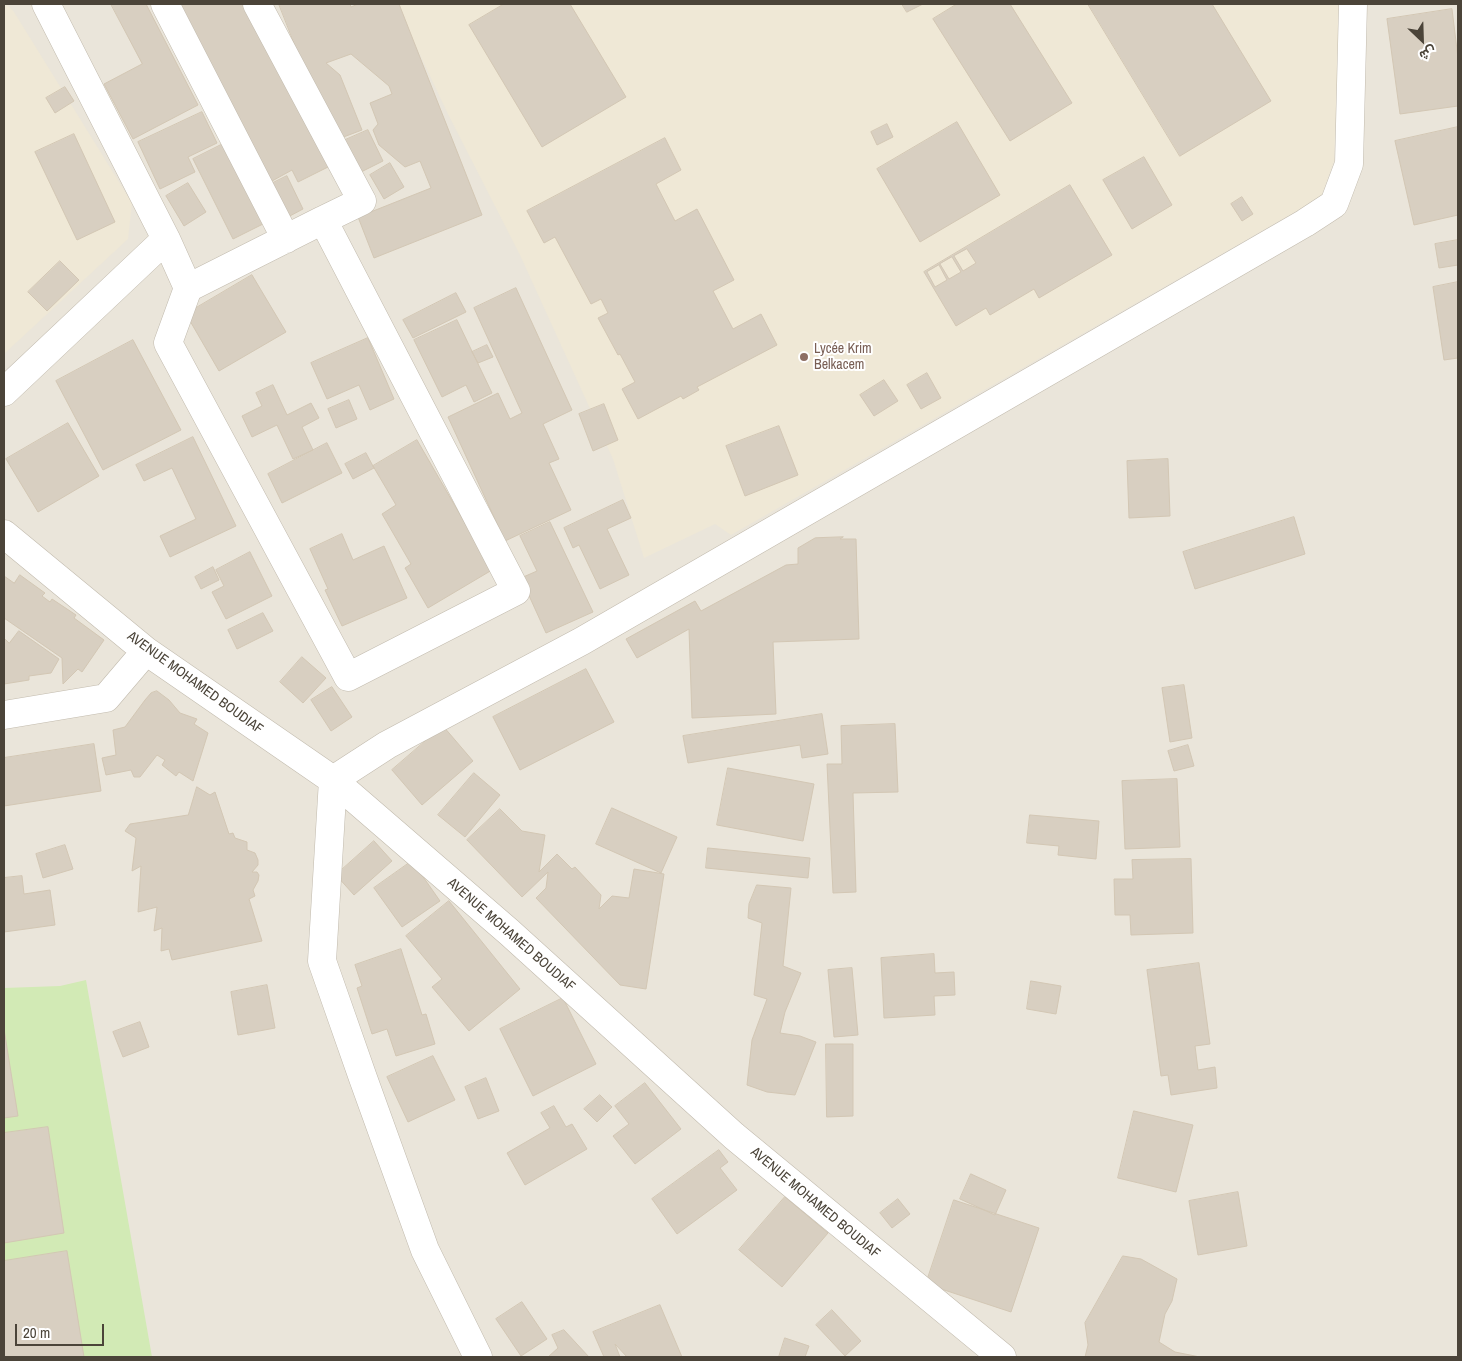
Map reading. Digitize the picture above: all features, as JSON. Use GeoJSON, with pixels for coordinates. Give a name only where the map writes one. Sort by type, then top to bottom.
{"type":"FeatureCollection","features":[{"type":"Feature","properties":{"kind":"street"},"geometry":{"type":"LineString","coordinates":[[46,4],[166,239],[188,288]]}},
{"type":"Feature","properties":{"kind":"street"},"geometry":{"type":"LineString","coordinates":[[165,4],[286,239]]}},
{"type":"Feature","properties":{"kind":"street"},"geometry":{"type":"LineString","coordinates":[[257,4],[362,201],[323,220],[188,288],[168,343],[348,677],[516,591],[323,220]]}},
{"type":"Feature","properties":{"kind":"street"},"geometry":{"type":"LineString","coordinates":[[478,1357],[426,1250],[322,960],[332,780],[387,745],[582,641],[1305,223],[1334,204],[1349,164],[1353,4]]}},
{"type":"Feature","properties":{"kind":"street"},"geometry":{"type":"LineString","coordinates":[[4,392],[166,239]]}},
{"type":"Feature","properties":{"kind":"street","name":"AVENUE MOHAMED BOUDIAF"},"geometry":{"type":"LineString","coordinates":[[4,534],[146,651],[332,780],[509,932],[734,1136],[1002,1357]]}},
{"type":"Feature","properties":{"kind":"street"},"geometry":{"type":"LineString","coordinates":[[4,715],[106,698],[146,651]]}},
{"type":"Feature","properties":{"kind":"shaded area"},"geometry":{"type":"Polygon","coordinates":[[[4,4],[1458,4],[1458,1357],[4,1357],[4,4]]]}},
{"type":"Feature","properties":{"kind":"shaded area"},"geometry":{"type":"Polygon","coordinates":[[[4,4],[7,4],[14,12],[132,203],[128,239],[4,354],[4,4]]]}},
{"type":"Feature","properties":{"kind":"shaded area","name":"Lycée Krim Belkacem"},"geometry":{"type":"Polygon","coordinates":[[[396,4],[1340,4],[1334,161],[1321,197],[731,535],[715,524],[644,558],[613,459],[520,255],[448,114],[396,4]]]}},
{"type":"Feature","properties":{"kind":"green space"},"geometry":{"type":"Polygon","coordinates":[[[86,980],[152,1357],[4,1357],[4,988],[60,986],[86,980]]]}},
{"type":"Feature","properties":{"kind":"building"},"geometry":{"type":"Polygon","coordinates":[[[111,4],[146,4],[198,105],[133,139],[104,84],[142,64],[111,4]]]}},
{"type":"Feature","properties":{"kind":"building"},"geometry":{"type":"Polygon","coordinates":[[[171,4],[246,4],[330,166],[298,182],[292,170],[263,186],[171,4]]]}},
{"type":"Feature","properties":{"kind":"building"},"geometry":{"type":"Polygon","coordinates":[[[279,4],[350,4],[351,7],[358,4],[399,4],[482,215],[374,258],[358,217],[431,188],[420,161],[405,167],[379,145],[373,130],[378,124],[370,103],[392,94],[389,86],[351,54],[326,63],[340,75],[362,130],[333,141],[279,4]]]}},
{"type":"Feature","properties":{"kind":"building"},"geometry":{"type":"Polygon","coordinates":[[[504,4],[570,4],[626,97],[542,147],[469,25],[504,4]]]}},
{"type":"Feature","properties":{"kind":"building"},"geometry":{"type":"Polygon","coordinates":[[[902,4],[923,4],[907,12],[902,4]]]}},
{"type":"Feature","properties":{"kind":"building"},"geometry":{"type":"Polygon","coordinates":[[[957,4],[1010,4],[1072,103],[1010,141],[933,19],[957,4]]]}},
{"type":"Feature","properties":{"kind":"building"},"geometry":{"type":"Polygon","coordinates":[[[1088,4],[1212,4],[1271,101],[1180,156],[1088,4]]]}},
{"type":"Feature","properties":{"kind":"building"},"geometry":{"type":"Polygon","coordinates":[[[1452,9],[1458,58],[1458,106],[1400,114],[1387,19],[1452,9]]]}},
{"type":"Feature","properties":{"kind":"building"},"geometry":{"type":"Polygon","coordinates":[[[65,87],[74,101],[55,113],[46,98],[65,87]]]}},
{"type":"Feature","properties":{"kind":"building"},"geometry":{"type":"Polygon","coordinates":[[[202,112],[217,143],[188,157],[195,172],[160,189],[138,142],[202,112]]]}},
{"type":"Feature","properties":{"kind":"building"},"geometry":{"type":"Polygon","coordinates":[[[957,122],[1000,195],[920,242],[877,169],[957,122]]]}},
{"type":"Feature","properties":{"kind":"building"},"geometry":{"type":"Polygon","coordinates":[[[887,124],[893,137],[877,145],[871,132],[887,124]]]}},
{"type":"Feature","properties":{"kind":"building"},"geometry":{"type":"Polygon","coordinates":[[[1458,127],[1458,215],[1414,225],[1395,141],[1458,127]]]}},
{"type":"Feature","properties":{"kind":"building"},"geometry":{"type":"Polygon","coordinates":[[[368,130],[383,161],[359,173],[343,141],[368,130]]]}},
{"type":"Feature","properties":{"kind":"building"},"geometry":{"type":"Polygon","coordinates":[[[74,134],[115,222],[77,240],[35,152],[74,134]]]}},
{"type":"Feature","properties":{"kind":"building"},"geometry":{"type":"Polygon","coordinates":[[[665,138],[681,170],[656,184],[675,221],[697,209],[734,280],[713,291],[733,329],[761,314],[777,345],[697,387],[699,390],[683,399],[681,396],[638,419],[622,389],[635,382],[598,318],[608,313],[601,299],[591,304],[555,237],[544,243],[527,211],[665,138]]]}},
{"type":"Feature","properties":{"kind":"building"},"geometry":{"type":"Polygon","coordinates":[[[223,144],[263,224],[233,239],[193,159],[223,144]]]}},
{"type":"Feature","properties":{"kind":"building"},"geometry":{"type":"Polygon","coordinates":[[[1144,157],[1172,205],[1132,229],[1103,180],[1144,157]]]}},
{"type":"Feature","properties":{"kind":"building"},"geometry":{"type":"Polygon","coordinates":[[[390,163],[404,187],[384,199],[370,175],[390,163]]]}},
{"type":"Feature","properties":{"kind":"building"},"geometry":{"type":"Polygon","coordinates":[[[287,176],[303,209],[286,218],[269,185],[287,176]]]}},
{"type":"Feature","properties":{"kind":"building"},"geometry":{"type":"Polygon","coordinates":[[[188,183],[206,212],[184,226],[166,196],[188,183]]]}},
{"type":"Feature","properties":{"kind":"building"},"geometry":{"type":"Polygon","coordinates":[[[1070,185],[1112,255],[1039,298],[1034,289],[990,315],[986,308],[956,326],[924,272],[1070,185]],[[967,249],[954,256],[963,271],[976,263],[967,249]],[[952,257],[940,264],[949,279],[961,272],[952,257]],[[939,265],[927,272],[935,287],[947,280],[939,265]]]}},
{"type":"Feature","properties":{"kind":"building"},"geometry":{"type":"Polygon","coordinates":[[[1242,197],[1253,214],[1242,221],[1231,204],[1242,197]]]}},
{"type":"Feature","properties":{"kind":"building"},"geometry":{"type":"Polygon","coordinates":[[[1458,240],[1458,265],[1439,268],[1435,244],[1458,240]]]}},
{"type":"Feature","properties":{"kind":"building"},"geometry":{"type":"Polygon","coordinates":[[[60,261],[79,280],[47,311],[28,292],[60,261]]]}},
{"type":"Feature","properties":{"kind":"building"},"geometry":{"type":"Polygon","coordinates":[[[252,275],[286,332],[219,371],[186,314],[252,275]]]}},
{"type":"Feature","properties":{"kind":"building"},"geometry":{"type":"Polygon","coordinates":[[[1458,282],[1458,358],[1444,360],[1433,287],[1458,282]]]}},
{"type":"Feature","properties":{"kind":"building"},"geometry":{"type":"Polygon","coordinates":[[[516,288],[572,410],[543,424],[559,459],[549,463],[571,510],[505,541],[448,417],[498,393],[510,419],[522,413],[474,308],[516,288]]]}},
{"type":"Feature","properties":{"kind":"building"},"geometry":{"type":"Polygon","coordinates":[[[456,293],[466,312],[413,338],[403,320],[456,293]]]}},
{"type":"Feature","properties":{"kind":"building"},"geometry":{"type":"Polygon","coordinates":[[[457,320],[492,393],[474,402],[466,385],[442,397],[414,340],[457,320]]]}},
{"type":"Feature","properties":{"kind":"building"},"geometry":{"type":"Polygon","coordinates":[[[368,338],[394,399],[370,410],[359,385],[327,399],[311,363],[368,338]]]}},
{"type":"Feature","properties":{"kind":"building"},"geometry":{"type":"Polygon","coordinates":[[[133,340],[181,430],[103,470],[56,381],[133,340]]]}},
{"type":"Feature","properties":{"kind":"building"},"geometry":{"type":"Polygon","coordinates":[[[487,345],[493,357],[478,363],[472,352],[487,345]]]}},
{"type":"Feature","properties":{"kind":"building"},"geometry":{"type":"Polygon","coordinates":[[[927,373],[941,398],[921,409],[907,385],[927,373]]]}},
{"type":"Feature","properties":{"kind":"building"},"geometry":{"type":"Polygon","coordinates":[[[884,380],[898,401],[874,416],[860,395],[884,380]]]}},
{"type":"Feature","properties":{"kind":"building"},"geometry":{"type":"Polygon","coordinates":[[[273,385],[287,415],[311,403],[319,418],[302,427],[313,450],[293,459],[277,425],[252,437],[242,416],[262,406],[256,393],[273,385]]]}},
{"type":"Feature","properties":{"kind":"building"},"geometry":{"type":"Polygon","coordinates":[[[349,400],[357,419],[336,428],[328,409],[349,400]]]}},
{"type":"Feature","properties":{"kind":"building"},"geometry":{"type":"Polygon","coordinates":[[[604,404],[618,440],[593,451],[579,414],[604,404]]]}},
{"type":"Feature","properties":{"kind":"building"},"geometry":{"type":"Polygon","coordinates":[[[68,423],[99,476],[38,512],[6,459],[68,423]]]}},
{"type":"Feature","properties":{"kind":"building"},"geometry":{"type":"Polygon","coordinates":[[[779,426],[798,475],[745,496],[726,446],[779,426]]]}},
{"type":"Feature","properties":{"kind":"building"},"geometry":{"type":"Polygon","coordinates":[[[193,437],[236,526],[170,557],[160,536],[196,519],[172,468],[144,481],[136,465],[193,437]]]}},
{"type":"Feature","properties":{"kind":"building"},"geometry":{"type":"Polygon","coordinates":[[[417,440],[492,570],[428,608],[405,568],[411,564],[382,514],[396,505],[373,466],[417,440]]]}},
{"type":"Feature","properties":{"kind":"building"},"geometry":{"type":"Polygon","coordinates":[[[327,443],[342,473],[282,503],[268,474],[327,443]]]}},
{"type":"Feature","properties":{"kind":"building"},"geometry":{"type":"Polygon","coordinates":[[[366,453],[374,468],[353,479],[345,464],[366,453]]]}},
{"type":"Feature","properties":{"kind":"building"},"geometry":{"type":"Polygon","coordinates":[[[1168,459],[1170,516],[1129,518],[1127,461],[1168,459]]]}},
{"type":"Feature","properties":{"kind":"building"},"geometry":{"type":"Polygon","coordinates":[[[623,500],[631,518],[607,529],[629,575],[600,589],[579,545],[573,548],[564,528],[623,500]]]}},
{"type":"Feature","properties":{"kind":"building"},"geometry":{"type":"Polygon","coordinates":[[[1294,517],[1305,554],[1195,589],[1183,552],[1294,517]]]}},
{"type":"Feature","properties":{"kind":"building"},"geometry":{"type":"Polygon","coordinates":[[[550,522],[593,612],[546,633],[521,578],[537,571],[520,536],[550,522]]]}},
{"type":"Feature","properties":{"kind":"building"},"geometry":{"type":"Polygon","coordinates":[[[342,534],[353,560],[384,546],[407,598],[342,626],[325,590],[328,589],[310,549],[342,534]]]}},
{"type":"Feature","properties":{"kind":"building"},"geometry":{"type":"Polygon","coordinates":[[[843,537],[840,539],[856,539],[859,639],[773,642],[776,714],[692,718],[689,629],[637,658],[626,639],[695,601],[701,611],[786,565],[798,564],[798,548],[815,538],[843,537]]]}},
{"type":"Feature","properties":{"kind":"building"},"geometry":{"type":"Polygon","coordinates":[[[250,552],[272,596],[226,619],[212,592],[224,586],[216,570],[250,552]]]}},
{"type":"Feature","properties":{"kind":"building"},"geometry":{"type":"Polygon","coordinates":[[[213,567],[219,580],[201,589],[195,577],[213,567]]]}},
{"type":"Feature","properties":{"kind":"building"},"geometry":{"type":"Polygon","coordinates":[[[20,575],[45,593],[42,596],[50,602],[52,599],[76,615],[74,618],[104,640],[82,672],[78,669],[63,684],[62,658],[4,618],[4,576],[14,583],[20,575]]]}},
{"type":"Feature","properties":{"kind":"building"},"geometry":{"type":"Polygon","coordinates":[[[263,613],[273,631],[237,649],[228,630],[263,613]]]}},
{"type":"Feature","properties":{"kind":"building"},"geometry":{"type":"Polygon","coordinates":[[[19,631],[59,659],[51,673],[29,676],[29,680],[4,684],[4,638],[9,643],[19,631]]]}},
{"type":"Feature","properties":{"kind":"building"},"geometry":{"type":"Polygon","coordinates":[[[302,657],[326,678],[303,703],[280,682],[302,657]]]}},
{"type":"Feature","properties":{"kind":"building"},"geometry":{"type":"Polygon","coordinates":[[[586,669],[614,722],[520,770],[493,717],[586,669]]]}},
{"type":"Feature","properties":{"kind":"building"},"geometry":{"type":"Polygon","coordinates":[[[1184,685],[1192,738],[1170,742],[1162,688],[1184,685]]]}},
{"type":"Feature","properties":{"kind":"building"},"geometry":{"type":"Polygon","coordinates":[[[332,687],[352,717],[331,731],[311,700],[332,687]]]}},
{"type":"Feature","properties":{"kind":"building"},"geometry":{"type":"Polygon","coordinates":[[[157,691],[169,700],[180,713],[197,719],[194,724],[208,733],[193,781],[179,772],[176,776],[162,765],[165,760],[157,755],[140,777],[134,777],[131,770],[106,775],[102,758],[116,755],[113,730],[125,727],[151,693],[157,691]]]}},
{"type":"Feature","properties":{"kind":"building"},"geometry":{"type":"Polygon","coordinates":[[[822,714],[828,754],[802,758],[800,745],[688,763],[683,736],[822,714]]]}},
{"type":"Feature","properties":{"kind":"building"},"geometry":{"type":"Polygon","coordinates":[[[895,724],[898,792],[853,793],[856,892],[833,893],[827,764],[842,764],[841,726],[895,724]]]}},
{"type":"Feature","properties":{"kind":"building"},"geometry":{"type":"Polygon","coordinates":[[[443,726],[473,761],[422,805],[392,770],[443,726]]]}},
{"type":"Feature","properties":{"kind":"building"},"geometry":{"type":"Polygon","coordinates":[[[94,744],[101,791],[4,806],[4,758],[94,744]]]}},
{"type":"Feature","properties":{"kind":"building"},"geometry":{"type":"Polygon","coordinates":[[[1188,745],[1194,766],[1174,771],[1168,751],[1188,745]]]}},
{"type":"Feature","properties":{"kind":"building"},"geometry":{"type":"Polygon","coordinates":[[[728,768],[814,784],[803,841],[717,825],[728,768]]]}},
{"type":"Feature","properties":{"kind":"building"},"geometry":{"type":"Polygon","coordinates":[[[474,773],[500,795],[465,837],[438,815],[474,773]]]}},
{"type":"Feature","properties":{"kind":"building"},"geometry":{"type":"Polygon","coordinates":[[[1177,779],[1180,847],[1125,849],[1122,781],[1177,779]]]}},
{"type":"Feature","properties":{"kind":"building"},"geometry":{"type":"Polygon","coordinates":[[[197,787],[210,795],[215,792],[229,834],[233,833],[235,838],[247,842],[247,850],[255,853],[258,860],[258,865],[252,872],[257,872],[259,875],[253,890],[255,896],[249,899],[262,941],[172,960],[169,949],[161,951],[162,928],[154,931],[157,907],[138,912],[141,866],[132,871],[136,838],[125,831],[130,824],[188,815],[197,787]]]}},
{"type":"Feature","properties":{"kind":"building"},"geometry":{"type":"Polygon","coordinates":[[[612,808],[677,837],[661,873],[596,844],[612,808]]]}},
{"type":"Feature","properties":{"kind":"building"},"geometry":{"type":"Polygon","coordinates":[[[500,809],[522,831],[545,835],[539,872],[557,854],[572,869],[575,867],[601,895],[599,909],[612,896],[629,898],[634,869],[664,874],[646,989],[620,985],[536,898],[546,888],[548,872],[522,897],[467,840],[500,809]]]}},
{"type":"Feature","properties":{"kind":"building"},"geometry":{"type":"Polygon","coordinates":[[[1030,815],[1099,821],[1096,859],[1058,855],[1059,846],[1027,843],[1030,815]]]}},
{"type":"Feature","properties":{"kind":"building"},"geometry":{"type":"Polygon","coordinates":[[[374,841],[392,861],[354,895],[336,875],[374,841]]]}},
{"type":"Feature","properties":{"kind":"building"},"geometry":{"type":"Polygon","coordinates":[[[65,845],[73,869],[43,878],[36,854],[65,845]]]}},
{"type":"Feature","properties":{"kind":"building"},"geometry":{"type":"Polygon","coordinates":[[[708,848],[810,858],[808,878],[706,868],[708,848]]]}},
{"type":"Feature","properties":{"kind":"building"},"geometry":{"type":"Polygon","coordinates":[[[1191,859],[1193,933],[1131,935],[1130,915],[1115,915],[1114,879],[1133,879],[1132,860],[1191,859]]]}},
{"type":"Feature","properties":{"kind":"building"},"geometry":{"type":"Polygon","coordinates":[[[412,861],[440,901],[402,927],[374,888],[412,861]]]}},
{"type":"Feature","properties":{"kind":"building"},"geometry":{"type":"Polygon","coordinates":[[[22,876],[24,894],[50,890],[55,925],[4,932],[4,878],[22,876]]]}},
{"type":"Feature","properties":{"kind":"building"},"geometry":{"type":"Polygon","coordinates":[[[757,885],[791,888],[783,966],[801,973],[785,1012],[780,1033],[800,1036],[816,1042],[795,1095],[767,1092],[747,1085],[752,1040],[767,999],[754,995],[762,923],[748,918],[749,904],[757,885]]]}},
{"type":"Feature","properties":{"kind":"building"},"geometry":{"type":"Polygon","coordinates":[[[449,901],[520,989],[469,1031],[432,987],[442,979],[406,936],[449,901]]]}},
{"type":"Feature","properties":{"kind":"building"},"geometry":{"type":"Polygon","coordinates":[[[401,949],[422,1015],[426,1014],[435,1044],[396,1056],[387,1029],[372,1034],[357,988],[362,986],[355,965],[401,949]]]}},
{"type":"Feature","properties":{"kind":"building"},"geometry":{"type":"Polygon","coordinates":[[[934,954],[935,973],[954,972],[955,995],[934,996],[935,1015],[884,1018],[881,958],[934,954]]]}},
{"type":"Feature","properties":{"kind":"building"},"geometry":{"type":"Polygon","coordinates":[[[1199,963],[1210,1044],[1195,1046],[1198,1070],[1215,1067],[1217,1088],[1171,1095],[1168,1075],[1161,1076],[1147,970],[1199,963]]]}},
{"type":"Feature","properties":{"kind":"building"},"geometry":{"type":"Polygon","coordinates":[[[852,968],[858,1035],[834,1037],[828,970],[852,968]]]}},
{"type":"Feature","properties":{"kind":"building"},"geometry":{"type":"Polygon","coordinates":[[[1031,981],[1061,986],[1056,1014],[1027,1009],[1031,981]]]}},
{"type":"Feature","properties":{"kind":"building"},"geometry":{"type":"Polygon","coordinates":[[[267,985],[275,1028],[238,1035],[231,992],[267,985]]]}},
{"type":"Feature","properties":{"kind":"building"},"geometry":{"type":"Polygon","coordinates":[[[563,998],[596,1064],[533,1096],[500,1029],[563,998]]]}},
{"type":"Feature","properties":{"kind":"building"},"geometry":{"type":"Polygon","coordinates":[[[140,1022],[149,1047],[123,1057],[113,1032],[140,1022]]]}},
{"type":"Feature","properties":{"kind":"building"},"geometry":{"type":"Polygon","coordinates":[[[4,1029],[18,1116],[4,1118],[4,1029]]]}},
{"type":"Feature","properties":{"kind":"building"},"geometry":{"type":"Polygon","coordinates":[[[826,1044],[853,1044],[853,1116],[827,1117],[826,1044]]]}},
{"type":"Feature","properties":{"kind":"building"},"geometry":{"type":"Polygon","coordinates":[[[433,1056],[455,1100],[408,1122],[387,1077],[433,1056]]]}},
{"type":"Feature","properties":{"kind":"building"},"geometry":{"type":"Polygon","coordinates":[[[486,1078],[499,1111],[478,1119],[465,1087],[486,1078]]]}},
{"type":"Feature","properties":{"kind":"building"},"geometry":{"type":"Polygon","coordinates":[[[645,1083],[681,1129],[635,1164],[613,1136],[629,1124],[615,1106],[645,1083]]]}},
{"type":"Feature","properties":{"kind":"building"},"geometry":{"type":"Polygon","coordinates":[[[600,1095],[612,1107],[597,1122],[584,1109],[600,1095]]]}},
{"type":"Feature","properties":{"kind":"building"},"geometry":{"type":"Polygon","coordinates":[[[554,1106],[566,1127],[572,1124],[587,1149],[525,1185],[507,1153],[550,1128],[541,1113],[554,1106]]]}},
{"type":"Feature","properties":{"kind":"building"},"geometry":{"type":"Polygon","coordinates":[[[1134,1111],[1193,1125],[1176,1192],[1118,1178],[1134,1111]]]}},
{"type":"Feature","properties":{"kind":"building"},"geometry":{"type":"Polygon","coordinates":[[[48,1127],[64,1233],[4,1243],[4,1133],[48,1127]]]}},
{"type":"Feature","properties":{"kind":"building"},"geometry":{"type":"Polygon","coordinates":[[[719,1150],[728,1162],[720,1168],[737,1190],[677,1234],[652,1199],[719,1150]]]}},
{"type":"Feature","properties":{"kind":"building"},"geometry":{"type":"Polygon","coordinates":[[[971,1174],[1006,1190],[995,1215],[960,1199],[971,1174]]]}},
{"type":"Feature","properties":{"kind":"building"},"geometry":{"type":"Polygon","coordinates":[[[1238,1192],[1247,1246],[1198,1255],[1189,1201],[1238,1192]]]}},
{"type":"Feature","properties":{"kind":"building"},"geometry":{"type":"Polygon","coordinates":[[[785,1197],[828,1233],[782,1287],[739,1250],[785,1197]]]}},
{"type":"Feature","properties":{"kind":"building"},"geometry":{"type":"Polygon","coordinates":[[[898,1199],[910,1214],[892,1228],[880,1213],[898,1199]]]}},
{"type":"Feature","properties":{"kind":"building"},"geometry":{"type":"Polygon","coordinates":[[[954,1200],[1039,1228],[1011,1312],[926,1284],[954,1200]]]}},
{"type":"Feature","properties":{"kind":"building"},"geometry":{"type":"Polygon","coordinates":[[[67,1251],[84,1357],[4,1357],[4,1261],[67,1251]]]}},
{"type":"Feature","properties":{"kind":"building"},"geometry":{"type":"Polygon","coordinates":[[[1123,1256],[1141,1259],[1177,1279],[1172,1301],[1165,1314],[1159,1342],[1175,1352],[1200,1357],[1085,1357],[1088,1345],[1085,1323],[1123,1256]]]}},
{"type":"Feature","properties":{"kind":"building"},"geometry":{"type":"Polygon","coordinates":[[[522,1302],[547,1339],[521,1356],[496,1319],[522,1302]]]}},
{"type":"Feature","properties":{"kind":"building"},"geometry":{"type":"Polygon","coordinates":[[[660,1305],[682,1357],[627,1357],[615,1344],[620,1357],[604,1357],[593,1332],[660,1305]]]}},
{"type":"Feature","properties":{"kind":"building"},"geometry":{"type":"Polygon","coordinates":[[[832,1310],[861,1341],[845,1356],[816,1325],[832,1310]]]}},
{"type":"Feature","properties":{"kind":"building"},"geometry":{"type":"Polygon","coordinates":[[[564,1330],[589,1357],[548,1357],[558,1348],[552,1335],[564,1330]]]}},
{"type":"Feature","properties":{"kind":"building"},"geometry":{"type":"Polygon","coordinates":[[[785,1338],[809,1346],[805,1357],[779,1357],[785,1338]]]}},
{"type":"Feature","properties":{"kind":"place","name":"Lycée Krim Belkacem"},"geometry":{"type":"Point","coordinates":[804,357]}}]}
